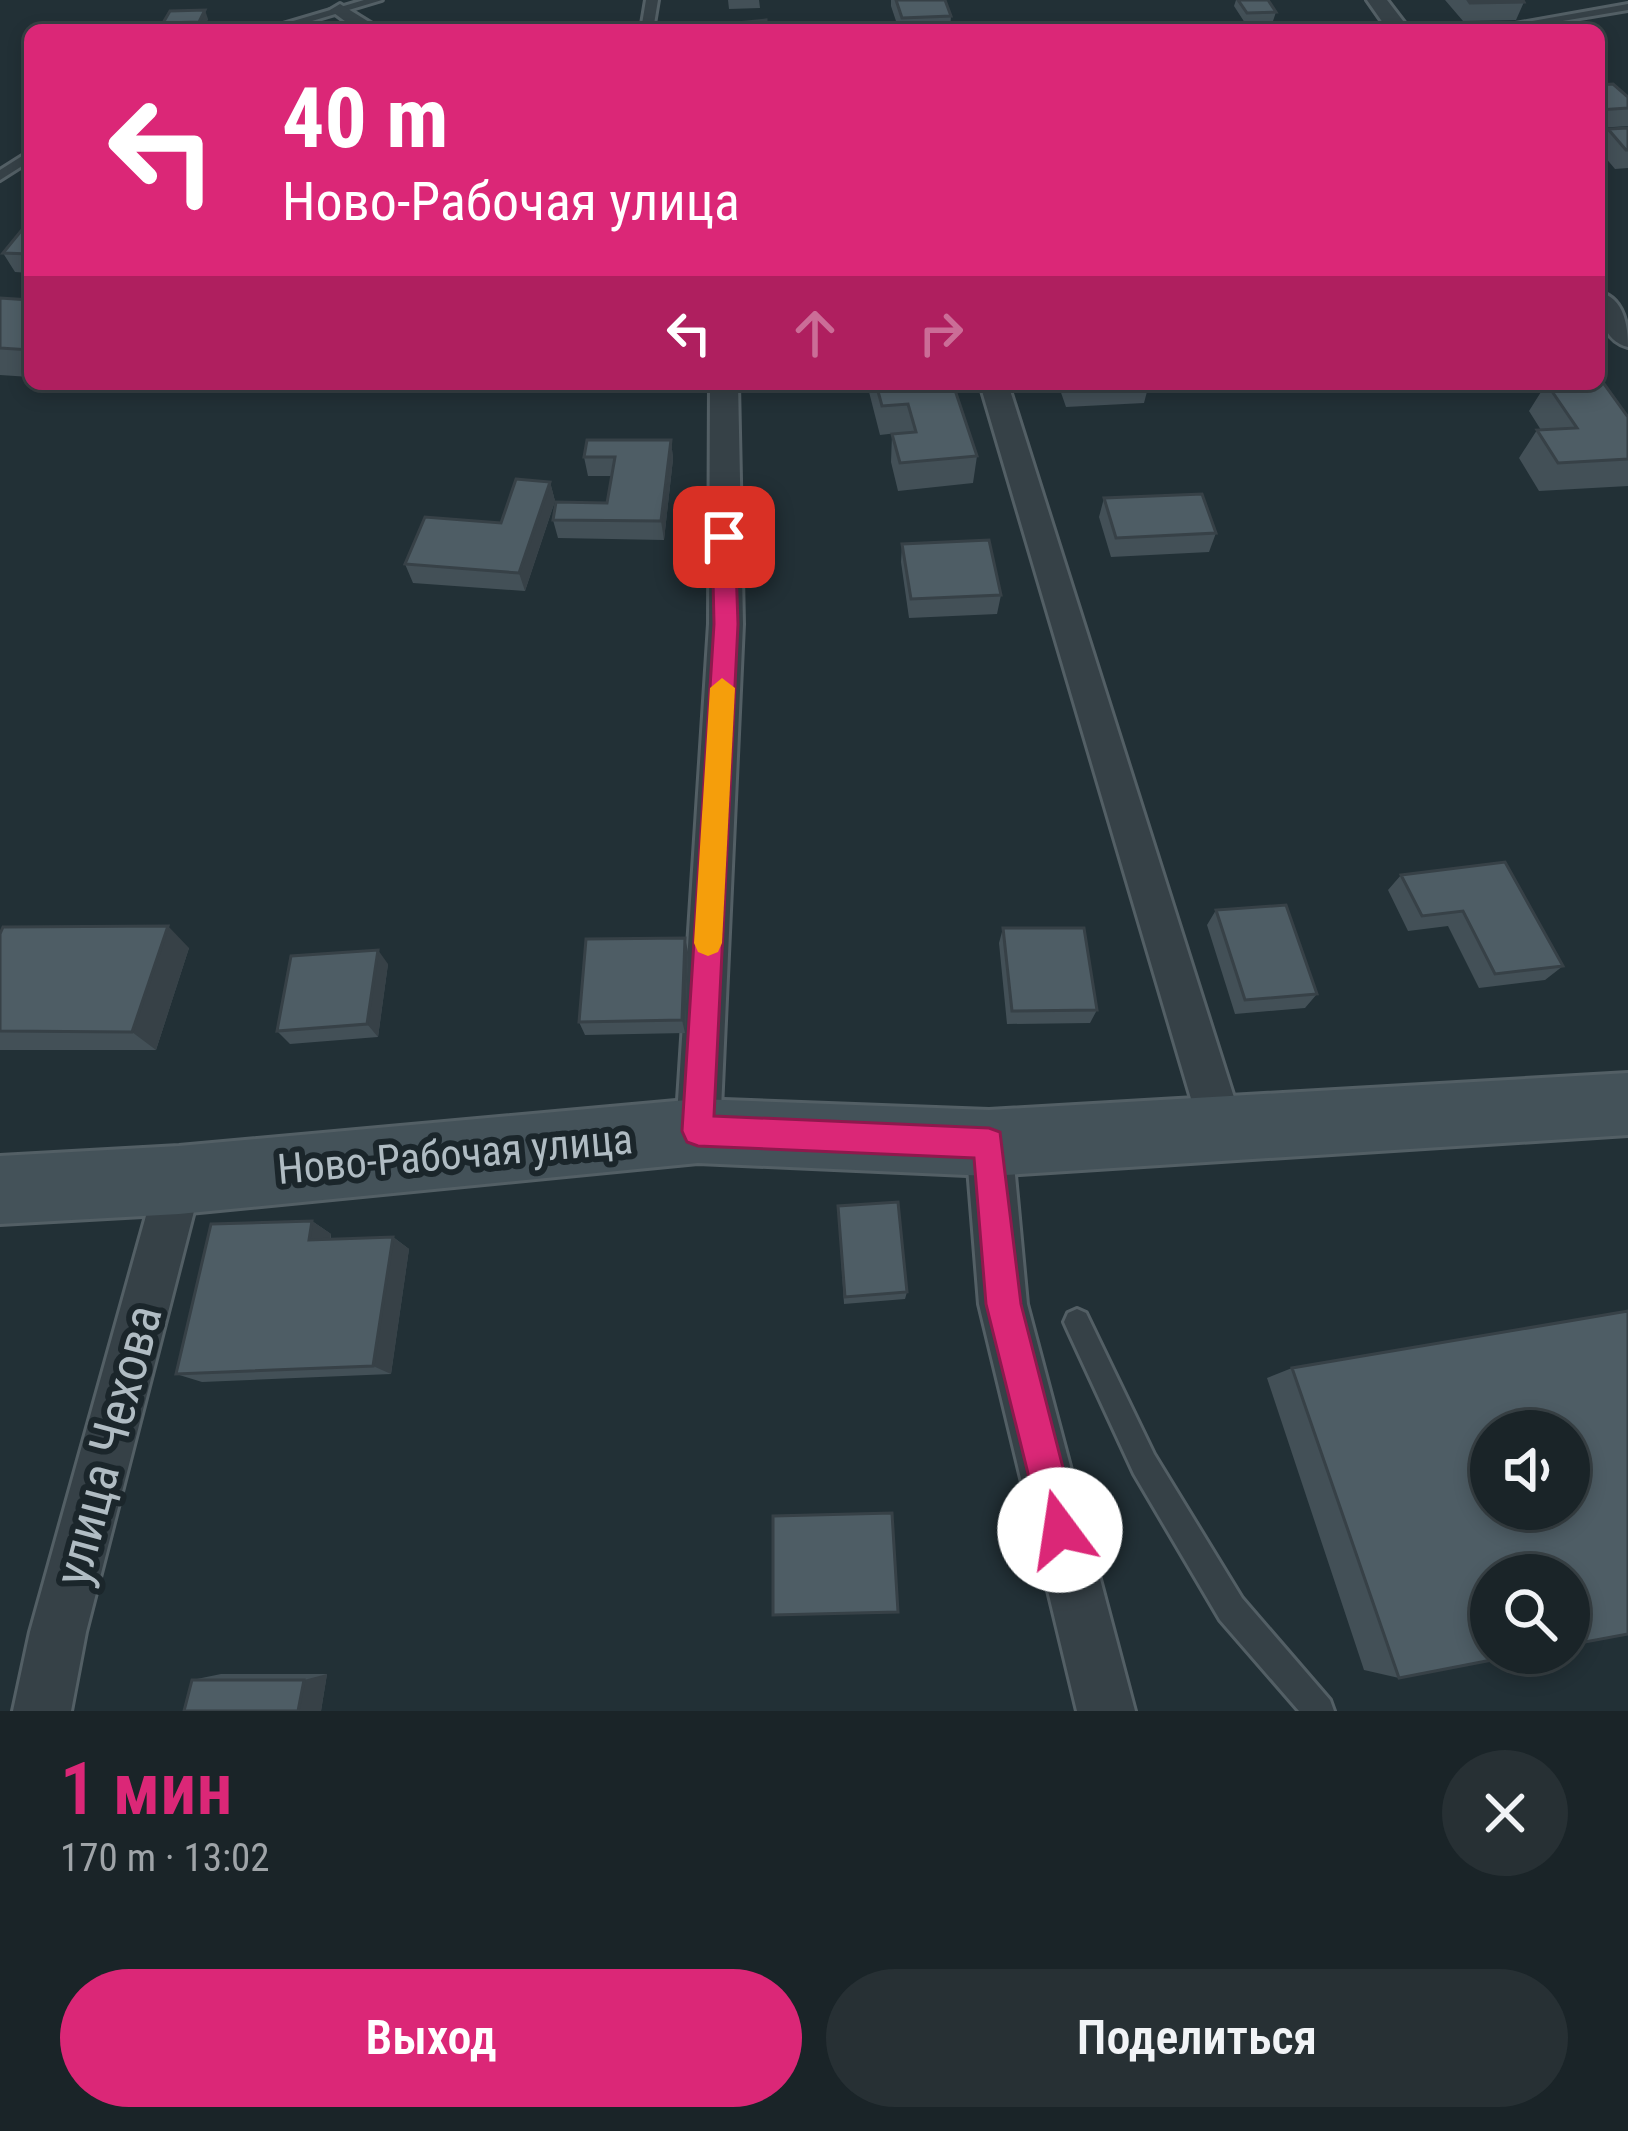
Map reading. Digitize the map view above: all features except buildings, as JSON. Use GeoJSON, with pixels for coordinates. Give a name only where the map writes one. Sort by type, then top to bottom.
{"type":"FeatureCollection","features":[{"type":"Feature","properties":{"kind":"street"},"geometry":{"type":"LineString","coordinates":[[1376,0],[1394,24]]}},
{"type":"Feature","properties":{"kind":"street"},"geometry":{"type":"LineString","coordinates":[[340,10],[362,24]]}},
{"type":"Feature","properties":{"kind":"street"},"geometry":{"type":"LineString","coordinates":[[1605,307],[1626,333]]}},
{"type":"Feature","properties":{"kind":"street"},"geometry":{"type":"LineString","coordinates":[[698,1131],[726,624],[724,390]]}},
{"type":"Feature","properties":{"kind":"street"},"geometry":{"type":"LineString","coordinates":[[996,390],[1222,1129]]}},
{"type":"Feature","properties":{"kind":"street","name":"Ново-Рабочая улица"},"geometry":{"type":"LineString","coordinates":[[0,1190],[179,1180],[698,1131],[989,1143],[1628,1104]]}},
{"type":"Feature","properties":{"kind":"street"},"geometry":{"type":"LineString","coordinates":[[989,1143],[1004,1304],[1106,1711]]}},
{"type":"Feature","properties":{"kind":"street","name":"улица Чехова"},"geometry":{"type":"LineString","coordinates":[[43,1711],[58,1632],[179,1180]]}},
{"type":"Feature","properties":{"kind":"lane"},"geometry":{"type":"LineString","coordinates":[[290,24],[376,0]]}},
{"type":"Feature","properties":{"kind":"lane"},"geometry":{"type":"LineString","coordinates":[[1525,24],[1628,7]]}},
{"type":"Feature","properties":{"kind":"lane"},"geometry":{"type":"LineString","coordinates":[[1077,1322],[1144,1464],[1232,1609],[1319,1711]]}},
{"type":"Feature","properties":{"kind":"slow traffic"},"geometry":{"type":"LineString","coordinates":[[708,943],[722,688]]}},
{"type":"Feature","properties":{"kind":"route"},"geometry":{"type":"LineString","coordinates":[[724,537],[726,624],[698,1131],[989,1143],[1004,1304],[1060,1530]]}}]}
